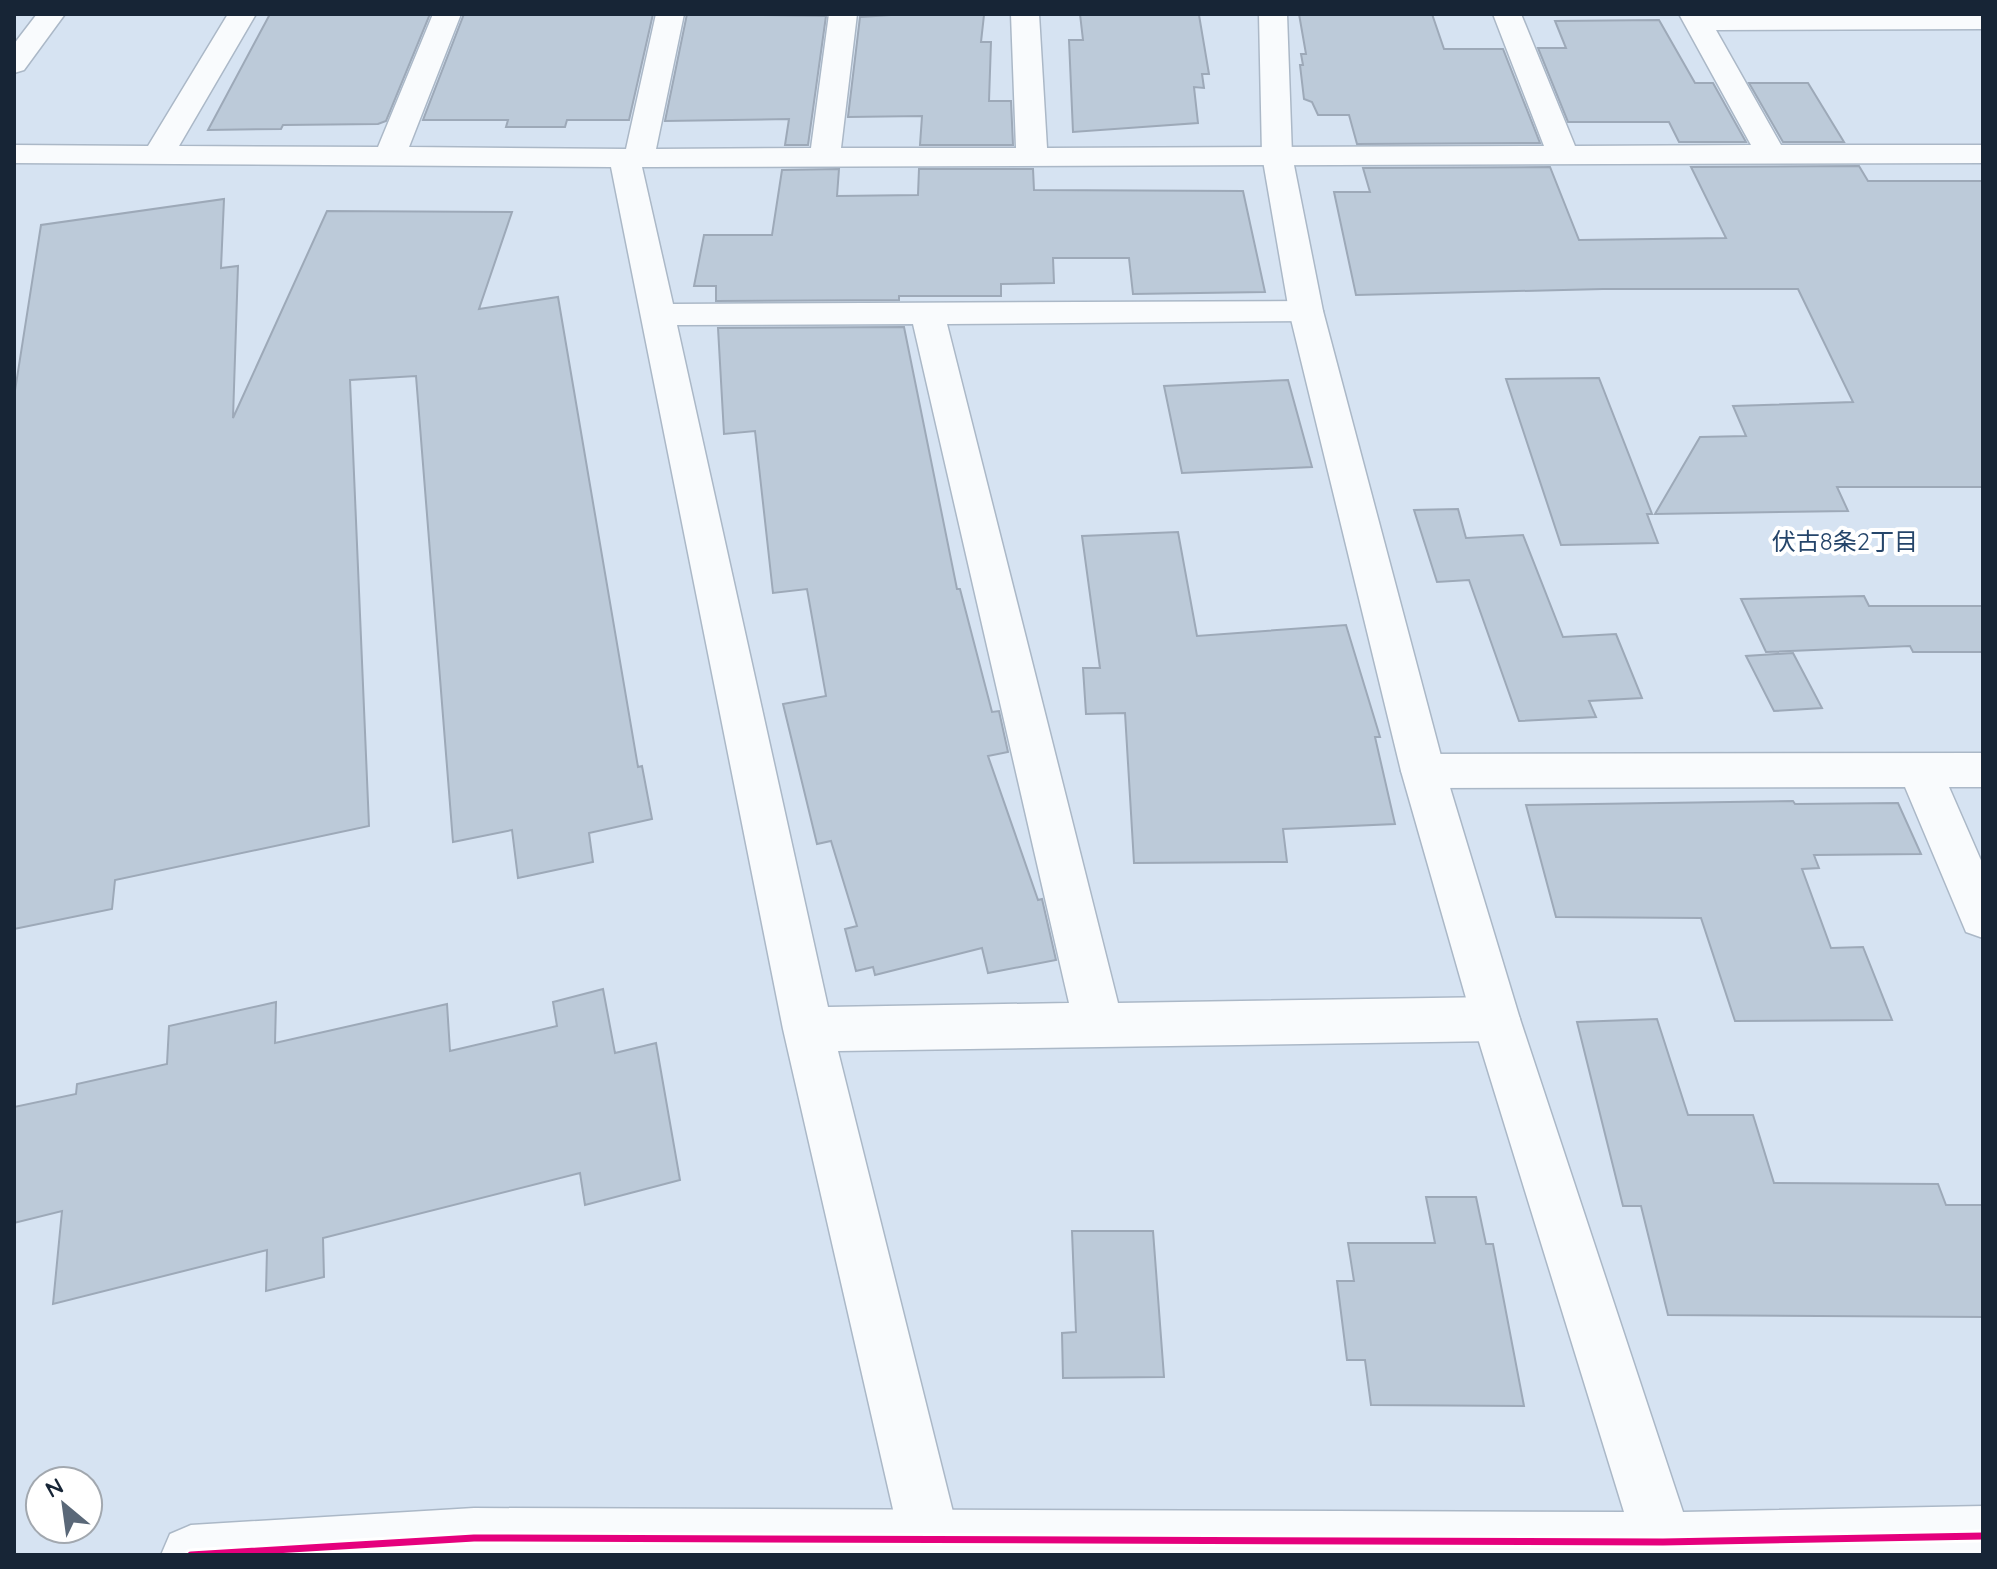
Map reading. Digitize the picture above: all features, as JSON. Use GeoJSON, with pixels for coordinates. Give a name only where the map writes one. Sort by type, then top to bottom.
{"type":"FeatureCollection","features":[{"type":"Feature","properties":{"kind":"street"},"geometry":{"type":"LineString","coordinates":[[14,64],[51,14]]}},
{"type":"Feature","properties":{"kind":"street"},"geometry":{"type":"LineString","coordinates":[[158,155],[242,14]]}},
{"type":"Feature","properties":{"kind":"street"},"geometry":{"type":"LineString","coordinates":[[390,156],[447,14]]}},
{"type":"Feature","properties":{"kind":"street"},"geometry":{"type":"LineString","coordinates":[[670,14],[632,158],[658,315],[808,1029],[930,1540]]}},
{"type":"Feature","properties":{"kind":"street"},"geometry":{"type":"LineString","coordinates":[[825,158],[843,14]]}},
{"type":"Feature","properties":{"kind":"street"},"geometry":{"type":"LineString","coordinates":[[1025,14],[1032,157]]}},
{"type":"Feature","properties":{"kind":"street"},"geometry":{"type":"LineString","coordinates":[[1273,14],[1277,155],[1306,311],[1423,771],[1496,1019],[1665,1548]]}},
{"type":"Feature","properties":{"kind":"street"},"geometry":{"type":"LineString","coordinates":[[1507,14],[1564,157]]}},
{"type":"Feature","properties":{"kind":"street"},"geometry":{"type":"LineString","coordinates":[[1771,155],[1695,18],[1983,21]]}},
{"type":"Feature","properties":{"kind":"street"},"geometry":{"type":"LineString","coordinates":[[14,154],[632,158],[1983,154]]}},
{"type":"Feature","properties":{"kind":"street"},"geometry":{"type":"LineString","coordinates":[[658,315],[1306,311]]}},
{"type":"Feature","properties":{"kind":"street"},"geometry":{"type":"LineString","coordinates":[[927,313],[1099,1025]]}},
{"type":"Feature","properties":{"kind":"street"},"geometry":{"type":"LineString","coordinates":[[1919,770],[1983,918]]}},
{"type":"Feature","properties":{"kind":"street"},"geometry":{"type":"LineString","coordinates":[[1423,771],[1983,770]]}},
{"type":"Feature","properties":{"kind":"street"},"geometry":{"type":"LineString","coordinates":[[808,1029],[1496,1019]]}},
{"type":"Feature","properties":{"kind":"street"},"geometry":{"type":"LineString","coordinates":[[191,1555],[474,1538],[1665,1548],[1983,1536]]}},
{"type":"Feature","properties":{"kind":"building"},"geometry":{"type":"Polygon","coordinates":[[[270,14],[430,14],[386,121],[378,124],[283,125],[281,129],[208,130],[270,14]]]}},
{"type":"Feature","properties":{"kind":"building"},"geometry":{"type":"Polygon","coordinates":[[[464,14],[653,14],[629,120],[567,120],[565,127],[506,127],[508,120],[423,120],[464,14]]]}},
{"type":"Feature","properties":{"kind":"building"},"geometry":{"type":"Polygon","coordinates":[[[687,14],[826,16],[808,145],[785,145],[789,119],[665,121],[687,14]]]}},
{"type":"Feature","properties":{"kind":"building"},"geometry":{"type":"Polygon","coordinates":[[[1080,14],[1199,15],[1209,74],[1202,74],[1204,88],[1194,87],[1198,123],[1073,132],[1069,40],[1083,40],[1080,14]]]}},
{"type":"Feature","properties":{"kind":"building"},"geometry":{"type":"Polygon","coordinates":[[[1299,14],[1432,14],[1444,49],[1503,49],[1540,143],[1357,144],[1349,115],[1318,115],[1312,102],[1304,99],[1300,65],[1303,65],[1301,54],[1306,54],[1299,14]]]}},
{"type":"Feature","properties":{"kind":"building"},"geometry":{"type":"Polygon","coordinates":[[[984,15],[981,42],[991,42],[989,101],[1011,101],[1013,145],[920,145],[922,116],[848,117],[860,17],[984,15]]]}},
{"type":"Feature","properties":{"kind":"building"},"geometry":{"type":"Polygon","coordinates":[[[1659,20],[1695,83],[1713,83],[1746,142],[1679,142],[1669,122],[1568,122],[1538,48],[1566,48],[1555,21],[1659,20]]]}},
{"type":"Feature","properties":{"kind":"building"},"geometry":{"type":"Polygon","coordinates":[[[1749,83],[1808,83],[1844,142],[1783,142],[1749,83]]]}},
{"type":"Feature","properties":{"kind":"building"},"geometry":{"type":"Polygon","coordinates":[[[1859,166],[1868,181],[1983,181],[1983,487],[1837,487],[1848,511],[1655,514],[1700,437],[1746,436],[1733,406],[1853,402],[1798,289],[1603,289],[1356,295],[1334,192],[1370,192],[1363,168],[1550,167],[1579,240],[1726,238],[1691,167],[1859,166]]]}},
{"type":"Feature","properties":{"kind":"building"},"geometry":{"type":"Polygon","coordinates":[[[839,169],[837,196],[918,195],[919,169],[1033,169],[1034,190],[1243,191],[1265,292],[1133,294],[1129,258],[1053,258],[1054,283],[1001,284],[1001,296],[716,301],[716,286],[694,286],[704,235],[772,235],[782,170],[839,169]]]}},
{"type":"Feature","properties":{"kind":"building"},"geometry":{"type":"Polygon","coordinates":[[[224,199],[221,268],[238,266],[233,418],[327,211],[512,212],[479,309],[558,297],[638,767],[642,766],[652,819],[589,833],[593,862],[518,878],[512,830],[453,842],[416,376],[350,380],[369,826],[115,880],[112,909],[14,929],[14,397],[41,225],[224,199]]]}},
{"type":"Feature","properties":{"kind":"building"},"geometry":{"type":"Polygon","coordinates":[[[904,327],[957,589],[960,589],[992,712],[999,711],[1008,752],[988,756],[1038,900],[1042,899],[1056,960],[988,973],[982,948],[875,975],[873,967],[856,971],[845,929],[857,926],[831,841],[817,844],[783,704],[826,696],[807,589],[773,593],[755,431],[724,434],[718,328],[904,327]]]}},
{"type":"Feature","properties":{"kind":"building"},"geometry":{"type":"Polygon","coordinates":[[[1599,378],[1652,514],[1647,514],[1658,543],[1561,545],[1506,379],[1599,378]]]}},
{"type":"Feature","properties":{"kind":"building"},"geometry":{"type":"Polygon","coordinates":[[[1288,380],[1312,467],[1182,473],[1164,386],[1288,380]]]}},
{"type":"Feature","properties":{"kind":"building"},"geometry":{"type":"Polygon","coordinates":[[[1458,509],[1466,538],[1523,535],[1563,637],[1616,634],[1642,698],[1589,701],[1596,717],[1519,721],[1469,580],[1437,582],[1414,510],[1458,509]]]}},
{"type":"Feature","properties":{"kind":"building"},"geometry":{"type":"Polygon","coordinates":[[[1178,532],[1197,636],[1346,625],[1380,737],[1375,737],[1395,824],[1283,829],[1287,862],[1134,863],[1125,713],[1086,714],[1083,668],[1100,668],[1082,536],[1178,532]]]}},
{"type":"Feature","properties":{"kind":"building"},"geometry":{"type":"Polygon","coordinates":[[[1864,596],[1869,606],[1983,606],[1983,652],[1913,652],[1910,646],[1766,652],[1741,599],[1864,596]]]}},
{"type":"Feature","properties":{"kind":"building"},"geometry":{"type":"Polygon","coordinates":[[[1793,653],[1822,708],[1774,711],[1746,656],[1793,653]]]}},
{"type":"Feature","properties":{"kind":"building"},"geometry":{"type":"Polygon","coordinates":[[[1793,801],[1795,804],[1898,803],[1921,854],[1814,855],[1819,868],[1802,869],[1831,948],[1863,947],[1892,1020],[1735,1021],[1701,918],[1556,917],[1526,805],[1793,801]]]}},
{"type":"Feature","properties":{"kind":"building"},"geometry":{"type":"Polygon","coordinates":[[[603,989],[615,1053],[656,1043],[680,1180],[585,1205],[580,1173],[323,1238],[324,1277],[266,1291],[267,1250],[53,1304],[62,1211],[14,1223],[14,1107],[76,1094],[77,1084],[167,1064],[169,1026],[276,1002],[275,1043],[447,1004],[450,1051],[557,1026],[553,1002],[603,989]]]}},
{"type":"Feature","properties":{"kind":"building"},"geometry":{"type":"Polygon","coordinates":[[[1657,1019],[1688,1115],[1753,1115],[1774,1183],[1938,1184],[1946,1205],[1983,1205],[1983,1317],[1668,1315],[1641,1206],[1623,1206],[1577,1022],[1657,1019]]]}},
{"type":"Feature","properties":{"kind":"building"},"geometry":{"type":"Polygon","coordinates":[[[1426,1197],[1476,1197],[1486,1244],[1493,1244],[1524,1406],[1371,1405],[1365,1360],[1347,1360],[1337,1281],[1354,1281],[1348,1243],[1435,1243],[1426,1197]]]}},
{"type":"Feature","properties":{"kind":"building"},"geometry":{"type":"Polygon","coordinates":[[[1072,1231],[1153,1231],[1164,1377],[1063,1378],[1062,1333],[1076,1332],[1072,1231]]]}},
{"type":"Feature","properties":{"kind":"transit line"},"geometry":{"type":"LineString","coordinates":[[191,1555],[474,1538],[1663,1542],[1983,1536]]}},
{"type":"Feature","properties":{"kind":"district","name":"伏古8条2丁目"},"geometry":{"type":"Point","coordinates":[1845,541]}}]}
